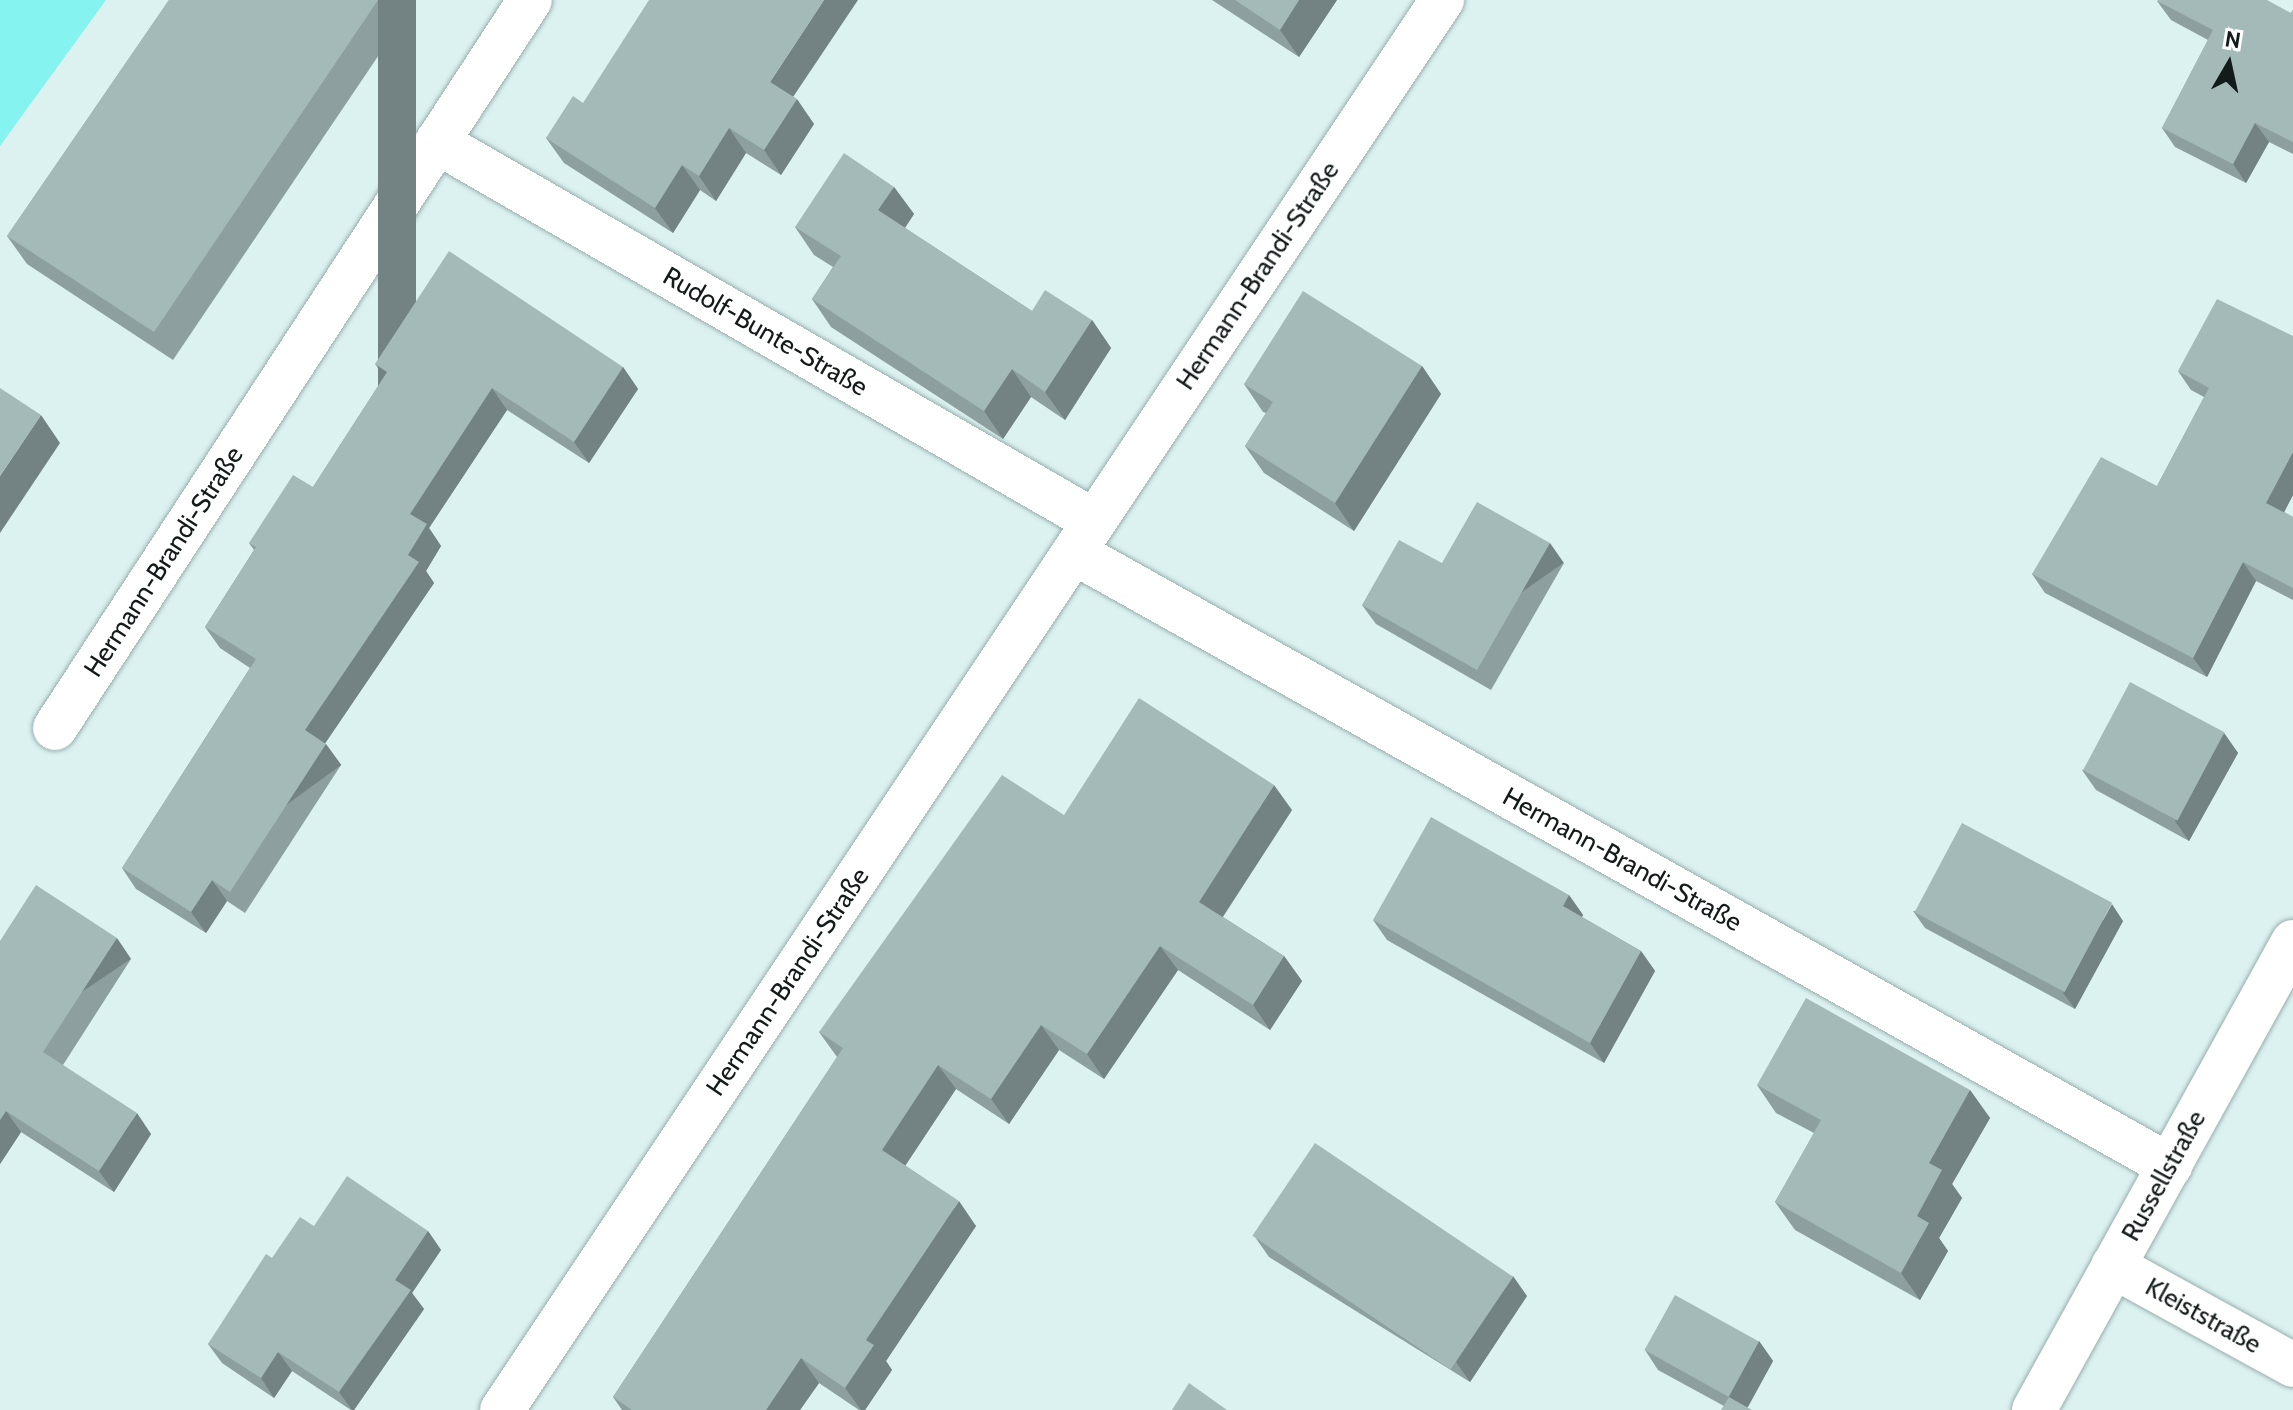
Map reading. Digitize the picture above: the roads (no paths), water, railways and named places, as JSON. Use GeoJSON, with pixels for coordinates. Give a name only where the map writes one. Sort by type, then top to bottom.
{"type":"FeatureCollection","features":[{"type":"Feature","properties":{"kind":"street"},"geometry":{"type":"LineString","coordinates":[[437,142],[530,0]]}},
{"type":"Feature","properties":{"kind":"street","name":"Hermann-Brandi-Straße"},"geometry":{"type":"LineString","coordinates":[[502,1410],[1442,0]]}},
{"type":"Feature","properties":{"kind":"street","name":"Hermann-Brandi-Straße"},"geometry":{"type":"LineString","coordinates":[[55,728],[437,142]]}},
{"type":"Feature","properties":{"kind":"street","name":"Rudolf-Bunte-Straße"},"geometry":{"type":"LineString","coordinates":[[437,142],[1084,537]]}},
{"type":"Feature","properties":{"kind":"street","name":"Hermann-Brandi-Straße"},"geometry":{"type":"LineString","coordinates":[[1084,537],[2170,1166]]}},
{"type":"Feature","properties":{"kind":"street","name":"Russellstraße"},"geometry":{"type":"LineString","coordinates":[[2034,1410],[2293,942]]}},
{"type":"Feature","properties":{"kind":"street","name":"Kleiststraße"},"geometry":{"type":"LineString","coordinates":[[2113,1266],[2293,1365]]}}]}
